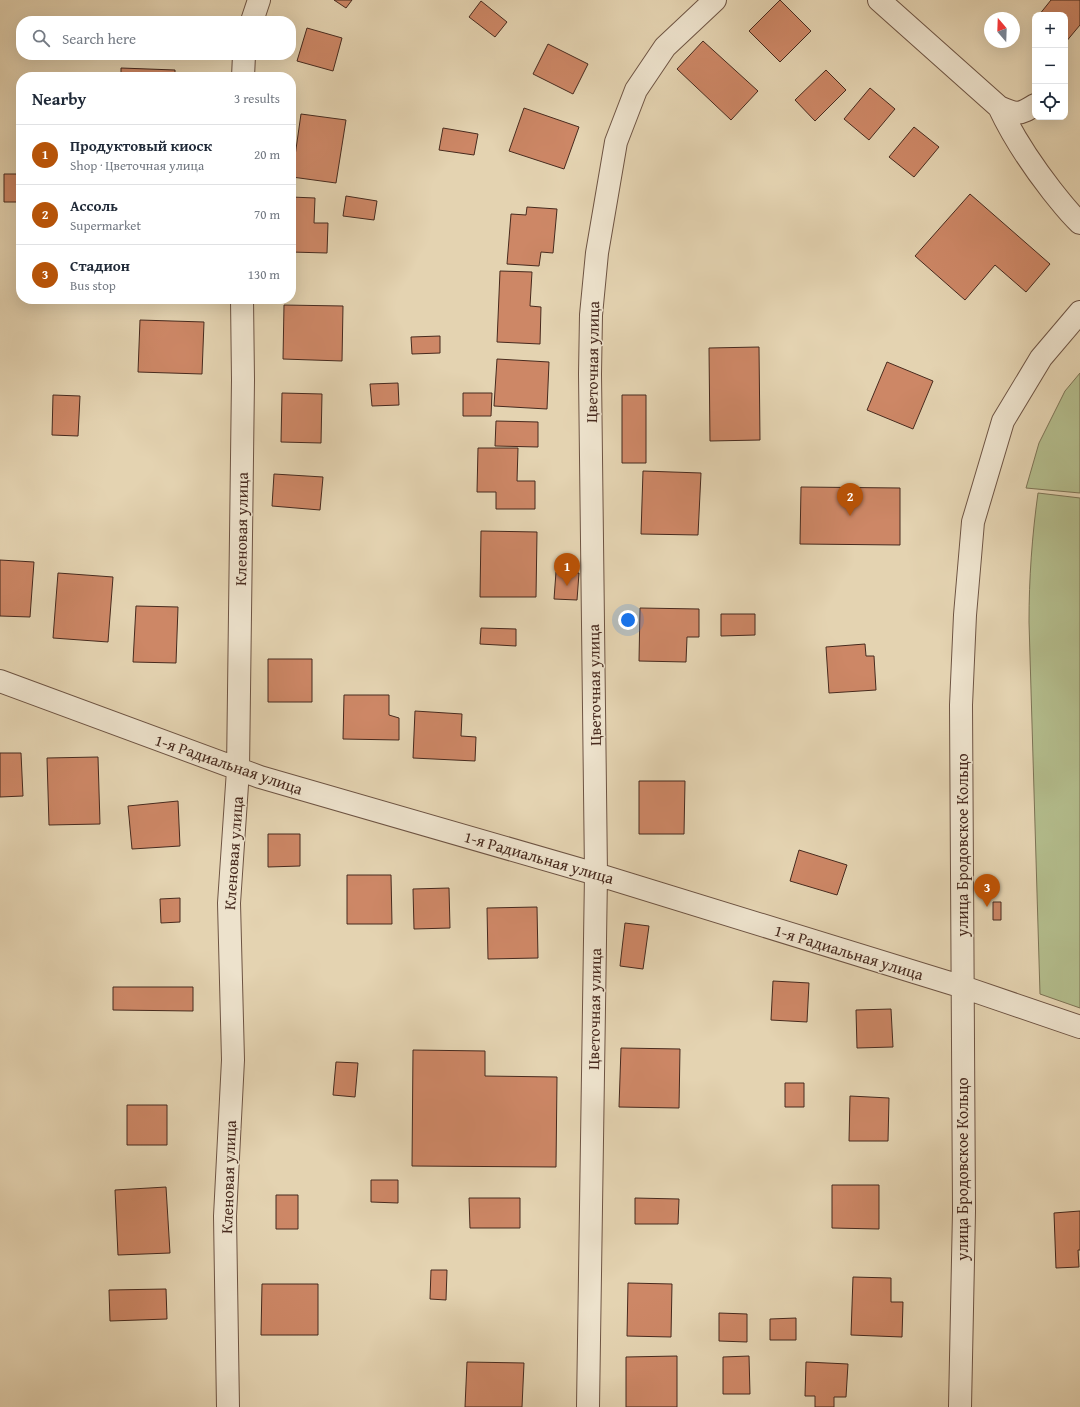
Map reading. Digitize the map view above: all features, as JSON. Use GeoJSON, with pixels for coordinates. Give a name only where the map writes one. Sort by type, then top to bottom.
{"type":"FeatureCollection","features":[{"type":"Feature","properties":{"kind":"street"},"geometry":{"type":"LineString","coordinates":[[254,16],[259,0]]}},
{"type":"Feature","properties":{"kind":"street","name":"Цветочная улица"},"geometry":{"type":"LineString","coordinates":[[588,1407],[596,874],[590,374],[591,315],[597,253],[616,142],[636,90],[665,47],[715,0]]}},
{"type":"Feature","properties":{"kind":"street"},"geometry":{"type":"LineString","coordinates":[[878,0],[999,107],[1009,111],[1022,113],[1032,106]]}},
{"type":"Feature","properties":{"kind":"street"},"geometry":{"type":"LineString","coordinates":[[243,72],[244,60]]}},
{"type":"Feature","properties":{"kind":"street"},"geometry":{"type":"LineString","coordinates":[[999,107],[1009,127],[1036,171],[1071,215],[1080,223]]}},
{"type":"Feature","properties":{"kind":"street","name":"Кленовая улица"},"geometry":{"type":"LineString","coordinates":[[228,1407],[225,1216],[233,1060],[229,903],[238,770],[243,380],[242,304]]}},
{"type":"Feature","properties":{"kind":"street","name":"улица Бродовское Кольцо"},"geometry":{"type":"LineString","coordinates":[[960,1407],[964,1211],[961,705],[965,615],[973,522],[1003,421],[1041,358],[1080,312]]}},
{"type":"Feature","properties":{"kind":"street","name":"1-я Радиальная улица"},"geometry":{"type":"LineString","coordinates":[[0,681],[238,770],[596,874],[963,987],[1080,1027]]}},
{"type":"Feature","properties":{"kind":"green space"},"geometry":{"type":"Polygon","coordinates":[[[1080,373],[1080,493],[1026,488],[1039,443],[1065,391],[1080,373]]]}},
{"type":"Feature","properties":{"kind":"green space"},"geometry":{"type":"Polygon","coordinates":[[[1038,493],[1080,498],[1080,1008],[1040,994],[1029,622],[1031,557],[1038,493]]]}},
{"type":"Feature","properties":{"kind":"building"},"geometry":{"type":"Polygon","coordinates":[[[334,0],[352,0],[346,8],[334,0]]]}},
{"type":"Feature","properties":{"kind":"building"},"geometry":{"type":"Polygon","coordinates":[[[780,0],[811,31],[780,62],[749,31],[780,0]]]}},
{"type":"Feature","properties":{"kind":"building"},"geometry":{"type":"Polygon","coordinates":[[[1051,0],[1080,0],[1080,25],[1068,39],[1068,12],[1041,12],[1051,0]]]}},
{"type":"Feature","properties":{"kind":"building"},"geometry":{"type":"Polygon","coordinates":[[[481,1],[507,22],[495,37],[469,17],[481,1]]]}},
{"type":"Feature","properties":{"kind":"building"},"geometry":{"type":"Polygon","coordinates":[[[307,28],[342,38],[333,71],[297,61],[307,28]]]}},
{"type":"Feature","properties":{"kind":"building"},"geometry":{"type":"Polygon","coordinates":[[[703,41],[758,91],[731,120],[677,69],[703,41]]]}},
{"type":"Feature","properties":{"kind":"building"},"geometry":{"type":"Polygon","coordinates":[[[548,44],[588,64],[573,94],[533,74],[548,44]]]}},
{"type":"Feature","properties":{"kind":"building"},"geometry":{"type":"Polygon","coordinates":[[[121,68],[175,70],[175,72],[121,72],[121,68]]]}},
{"type":"Feature","properties":{"kind":"building"},"geometry":{"type":"Polygon","coordinates":[[[826,70],[846,90],[815,121],[795,100],[826,70]]]}},
{"type":"Feature","properties":{"kind":"building"},"geometry":{"type":"Polygon","coordinates":[[[870,88],[895,109],[869,140],[844,119],[870,88]]]}},
{"type":"Feature","properties":{"kind":"building"},"geometry":{"type":"Polygon","coordinates":[[[524,108],[579,127],[564,169],[509,151],[524,108]]]}},
{"type":"Feature","properties":{"kind":"building"},"geometry":{"type":"Polygon","coordinates":[[[301,114],[346,120],[336,183],[296,178],[296,149],[301,114]]]}},
{"type":"Feature","properties":{"kind":"building"},"geometry":{"type":"Polygon","coordinates":[[[914,127],[939,147],[914,177],[889,157],[914,127]]]}},
{"type":"Feature","properties":{"kind":"building"},"geometry":{"type":"Polygon","coordinates":[[[443,128],[478,134],[474,155],[439,150],[443,128]]]}},
{"type":"Feature","properties":{"kind":"building"},"geometry":{"type":"Polygon","coordinates":[[[4,174],[16,174],[16,202],[4,202],[4,174]]]}},
{"type":"Feature","properties":{"kind":"building"},"geometry":{"type":"Polygon","coordinates":[[[970,194],[1050,264],[1026,292],[995,265],[965,300],[915,256],[970,194]]]}},
{"type":"Feature","properties":{"kind":"building"},"geometry":{"type":"Polygon","coordinates":[[[346,196],[377,201],[374,220],[343,216],[346,196]]]}},
{"type":"Feature","properties":{"kind":"building"},"geometry":{"type":"Polygon","coordinates":[[[296,197],[315,198],[314,223],[328,223],[327,253],[296,252],[296,197]]]}},
{"type":"Feature","properties":{"kind":"building"},"geometry":{"type":"Polygon","coordinates":[[[527,207],[557,209],[553,253],[541,252],[539,266],[507,264],[511,214],[526,215],[527,207]]]}},
{"type":"Feature","properties":{"kind":"building"},"geometry":{"type":"Polygon","coordinates":[[[500,271],[532,272],[530,306],[541,307],[540,344],[497,342],[500,271]]]}},
{"type":"Feature","properties":{"kind":"building"},"geometry":{"type":"Polygon","coordinates":[[[284,305],[343,306],[342,361],[283,359],[284,305]]]}},
{"type":"Feature","properties":{"kind":"building"},"geometry":{"type":"Polygon","coordinates":[[[140,320],[204,322],[202,374],[138,372],[140,320]]]}},
{"type":"Feature","properties":{"kind":"building"},"geometry":{"type":"Polygon","coordinates":[[[440,336],[440,353],[412,354],[411,337],[440,336]]]}},
{"type":"Feature","properties":{"kind":"building"},"geometry":{"type":"Polygon","coordinates":[[[759,347],[760,440],[710,441],[709,348],[759,347]]]}},
{"type":"Feature","properties":{"kind":"building"},"geometry":{"type":"Polygon","coordinates":[[[497,359],[549,362],[547,409],[494,406],[497,359]]]}},
{"type":"Feature","properties":{"kind":"building"},"geometry":{"type":"Polygon","coordinates":[[[887,362],[933,381],[913,429],[867,410],[887,362]]]}},
{"type":"Feature","properties":{"kind":"building"},"geometry":{"type":"Polygon","coordinates":[[[398,383],[399,405],[372,406],[370,384],[398,383]]]}},
{"type":"Feature","properties":{"kind":"building"},"geometry":{"type":"Polygon","coordinates":[[[282,393],[322,394],[321,443],[281,442],[282,393]]]}},
{"type":"Feature","properties":{"kind":"building"},"geometry":{"type":"Polygon","coordinates":[[[463,393],[492,393],[491,416],[463,416],[463,393]]]}},
{"type":"Feature","properties":{"kind":"building"},"geometry":{"type":"Polygon","coordinates":[[[53,395],[80,396],[78,436],[52,435],[53,395]]]}},
{"type":"Feature","properties":{"kind":"building"},"geometry":{"type":"Polygon","coordinates":[[[622,395],[646,395],[646,463],[622,463],[622,395]]]}},
{"type":"Feature","properties":{"kind":"building"},"geometry":{"type":"Polygon","coordinates":[[[496,421],[538,422],[538,447],[495,446],[496,421]]]}},
{"type":"Feature","properties":{"kind":"building"},"geometry":{"type":"Polygon","coordinates":[[[478,448],[518,448],[517,481],[535,481],[535,509],[496,509],[496,492],[477,492],[478,448]]]}},
{"type":"Feature","properties":{"kind":"building"},"geometry":{"type":"Polygon","coordinates":[[[643,471],[701,473],[698,535],[641,534],[643,471]]]}},
{"type":"Feature","properties":{"kind":"building"},"geometry":{"type":"Polygon","coordinates":[[[274,474],[323,477],[320,510],[272,506],[274,474]]]}},
{"type":"Feature","properties":{"kind":"building"},"geometry":{"type":"Polygon","coordinates":[[[801,487],[900,488],[900,545],[800,544],[801,487]]]}},
{"type":"Feature","properties":{"kind":"building"},"geometry":{"type":"Polygon","coordinates":[[[481,531],[537,532],[536,597],[480,597],[481,531]]]}},
{"type":"Feature","properties":{"kind":"building"},"geometry":{"type":"Polygon","coordinates":[[[0,560],[34,562],[30,617],[0,616],[0,560]]]}},
{"type":"Feature","properties":{"kind":"building"},"geometry":{"type":"Polygon","coordinates":[[[556,572],[579,573],[577,600],[554,599],[556,572]]]}},
{"type":"Feature","properties":{"kind":"building"},"geometry":{"type":"Polygon","coordinates":[[[58,573],[113,577],[108,642],[53,638],[58,573]]]}},
{"type":"Feature","properties":{"kind":"building"},"geometry":{"type":"Polygon","coordinates":[[[136,606],[178,607],[176,663],[133,662],[136,606]]]}},
{"type":"Feature","properties":{"kind":"building"},"geometry":{"type":"Polygon","coordinates":[[[640,608],[699,609],[699,637],[687,637],[686,662],[639,661],[640,608]]]}},
{"type":"Feature","properties":{"kind":"building"},"geometry":{"type":"Polygon","coordinates":[[[721,614],[755,614],[755,635],[721,636],[721,614]]]}},
{"type":"Feature","properties":{"kind":"building"},"geometry":{"type":"Polygon","coordinates":[[[481,628],[516,629],[516,646],[480,644],[481,628]]]}},
{"type":"Feature","properties":{"kind":"building"},"geometry":{"type":"Polygon","coordinates":[[[865,644],[866,656],[874,656],[876,690],[829,693],[826,647],[865,644]]]}},
{"type":"Feature","properties":{"kind":"building"},"geometry":{"type":"Polygon","coordinates":[[[268,659],[312,659],[312,702],[268,702],[268,659]]]}},
{"type":"Feature","properties":{"kind":"building"},"geometry":{"type":"Polygon","coordinates":[[[344,695],[389,695],[389,715],[399,718],[399,740],[343,739],[344,695]]]}},
{"type":"Feature","properties":{"kind":"building"},"geometry":{"type":"Polygon","coordinates":[[[415,711],[462,714],[461,736],[476,737],[475,761],[413,758],[415,711]]]}},
{"type":"Feature","properties":{"kind":"building"},"geometry":{"type":"Polygon","coordinates":[[[0,753],[21,753],[23,796],[0,797],[0,753]]]}},
{"type":"Feature","properties":{"kind":"building"},"geometry":{"type":"Polygon","coordinates":[[[98,757],[100,824],[49,825],[47,758],[98,757]]]}},
{"type":"Feature","properties":{"kind":"building"},"geometry":{"type":"Polygon","coordinates":[[[639,781],[685,781],[684,834],[639,834],[639,781]]]}},
{"type":"Feature","properties":{"kind":"building"},"geometry":{"type":"Polygon","coordinates":[[[178,801],[180,846],[132,849],[128,806],[178,801]]]}},
{"type":"Feature","properties":{"kind":"building"},"geometry":{"type":"Polygon","coordinates":[[[268,834],[300,834],[300,866],[268,867],[268,834]]]}},
{"type":"Feature","properties":{"kind":"building"},"geometry":{"type":"Polygon","coordinates":[[[799,850],[847,865],[837,895],[790,881],[799,850]]]}},
{"type":"Feature","properties":{"kind":"building"},"geometry":{"type":"Polygon","coordinates":[[[347,875],[391,875],[392,924],[347,924],[347,875]]]}},
{"type":"Feature","properties":{"kind":"building"},"geometry":{"type":"Polygon","coordinates":[[[449,888],[450,928],[414,929],[413,889],[449,888]]]}},
{"type":"Feature","properties":{"kind":"building"},"geometry":{"type":"Polygon","coordinates":[[[180,898],[180,922],[161,923],[160,899],[180,898]]]}},
{"type":"Feature","properties":{"kind":"building"},"geometry":{"type":"Polygon","coordinates":[[[993,902],[1001,902],[1001,920],[993,920],[993,902]]]}},
{"type":"Feature","properties":{"kind":"building"},"geometry":{"type":"Polygon","coordinates":[[[537,907],[538,958],[488,959],[487,908],[537,907]]]}},
{"type":"Feature","properties":{"kind":"building"},"geometry":{"type":"Polygon","coordinates":[[[625,923],[649,926],[643,969],[620,966],[625,923]]]}},
{"type":"Feature","properties":{"kind":"building"},"geometry":{"type":"Polygon","coordinates":[[[773,981],[809,983],[807,1022],[771,1020],[773,981]]]}},
{"type":"Feature","properties":{"kind":"building"},"geometry":{"type":"Polygon","coordinates":[[[113,987],[193,987],[193,1011],[113,1010],[113,987]]]}},
{"type":"Feature","properties":{"kind":"building"},"geometry":{"type":"Polygon","coordinates":[[[891,1009],[893,1047],[857,1048],[856,1010],[891,1009]]]}},
{"type":"Feature","properties":{"kind":"building"},"geometry":{"type":"Polygon","coordinates":[[[621,1048],[680,1049],[679,1108],[619,1107],[621,1048]]]}},
{"type":"Feature","properties":{"kind":"building"},"geometry":{"type":"Polygon","coordinates":[[[413,1050],[485,1051],[485,1076],[557,1077],[556,1167],[412,1166],[413,1050]]]}},
{"type":"Feature","properties":{"kind":"building"},"geometry":{"type":"Polygon","coordinates":[[[336,1062],[358,1063],[355,1097],[333,1095],[336,1062]]]}},
{"type":"Feature","properties":{"kind":"building"},"geometry":{"type":"Polygon","coordinates":[[[785,1083],[804,1083],[804,1107],[785,1107],[785,1083]]]}},
{"type":"Feature","properties":{"kind":"building"},"geometry":{"type":"Polygon","coordinates":[[[850,1096],[889,1098],[888,1141],[849,1141],[850,1096]]]}},
{"type":"Feature","properties":{"kind":"building"},"geometry":{"type":"Polygon","coordinates":[[[127,1105],[167,1105],[167,1145],[127,1145],[127,1105]]]}},
{"type":"Feature","properties":{"kind":"building"},"geometry":{"type":"Polygon","coordinates":[[[371,1180],[398,1180],[398,1203],[371,1202],[371,1180]]]}},
{"type":"Feature","properties":{"kind":"building"},"geometry":{"type":"Polygon","coordinates":[[[832,1185],[879,1185],[879,1229],[832,1228],[832,1185]]]}},
{"type":"Feature","properties":{"kind":"building"},"geometry":{"type":"Polygon","coordinates":[[[166,1187],[170,1253],[118,1255],[115,1190],[166,1187]]]}},
{"type":"Feature","properties":{"kind":"building"},"geometry":{"type":"Polygon","coordinates":[[[276,1195],[298,1195],[298,1229],[276,1229],[276,1195]]]}},
{"type":"Feature","properties":{"kind":"building"},"geometry":{"type":"Polygon","coordinates":[[[469,1198],[520,1198],[520,1228],[470,1228],[469,1198]]]}},
{"type":"Feature","properties":{"kind":"building"},"geometry":{"type":"Polygon","coordinates":[[[635,1198],[679,1199],[678,1224],[635,1224],[635,1198]]]}},
{"type":"Feature","properties":{"kind":"building"},"geometry":{"type":"Polygon","coordinates":[[[1080,1211],[1080,1250],[1078,1250],[1079,1267],[1056,1268],[1054,1213],[1080,1211]]]}},
{"type":"Feature","properties":{"kind":"building"},"geometry":{"type":"Polygon","coordinates":[[[431,1270],[447,1270],[446,1300],[430,1299],[431,1270]]]}},
{"type":"Feature","properties":{"kind":"building"},"geometry":{"type":"Polygon","coordinates":[[[853,1277],[891,1278],[891,1302],[903,1302],[902,1337],[851,1335],[853,1277]]]}},
{"type":"Feature","properties":{"kind":"building"},"geometry":{"type":"Polygon","coordinates":[[[628,1283],[672,1284],[671,1337],[627,1336],[628,1283]]]}},
{"type":"Feature","properties":{"kind":"building"},"geometry":{"type":"Polygon","coordinates":[[[262,1284],[318,1284],[318,1335],[261,1335],[262,1284]]]}},
{"type":"Feature","properties":{"kind":"building"},"geometry":{"type":"Polygon","coordinates":[[[166,1289],[167,1319],[110,1321],[109,1290],[166,1289]]]}},
{"type":"Feature","properties":{"kind":"building"},"geometry":{"type":"Polygon","coordinates":[[[719,1313],[747,1314],[747,1342],[719,1341],[719,1313]]]}},
{"type":"Feature","properties":{"kind":"building"},"geometry":{"type":"Polygon","coordinates":[[[796,1318],[796,1340],[770,1340],[770,1319],[796,1318]]]}},
{"type":"Feature","properties":{"kind":"building"},"geometry":{"type":"Polygon","coordinates":[[[677,1356],[677,1407],[626,1407],[626,1357],[677,1356]]]}},
{"type":"Feature","properties":{"kind":"building"},"geometry":{"type":"Polygon","coordinates":[[[749,1356],[750,1394],[723,1394],[723,1357],[749,1356]]]}},
{"type":"Feature","properties":{"kind":"building"},"geometry":{"type":"Polygon","coordinates":[[[467,1362],[524,1363],[522,1407],[465,1407],[467,1362]]]}},
{"type":"Feature","properties":{"kind":"building"},"geometry":{"type":"Polygon","coordinates":[[[806,1362],[848,1364],[846,1397],[834,1397],[834,1407],[815,1407],[815,1396],[805,1396],[806,1362]]]}},
{"type":"Feature","properties":{"kind":"place","name":"Ассоль"},"geometry":{"type":"Point","coordinates":[850,516]}},
{"type":"Feature","properties":{"kind":"place","name":"Продуктовый киоск"},"geometry":{"type":"Point","coordinates":[567,586]}},
{"type":"Feature","properties":{"kind":"place","name":"Стадион"},"geometry":{"type":"Point","coordinates":[987,907]}}]}
